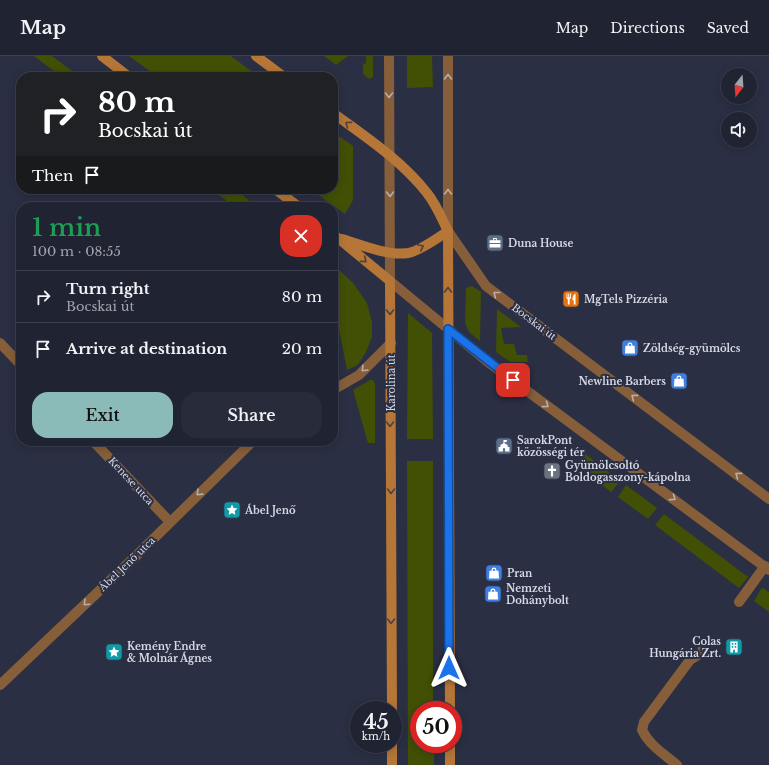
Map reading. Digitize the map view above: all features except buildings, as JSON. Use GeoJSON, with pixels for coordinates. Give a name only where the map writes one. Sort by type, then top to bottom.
{"type":"FeatureCollection","features":[{"type":"Feature","properties":{"kind":"main road"},"geometry":{"type":"LineString","coordinates":[[102,56],[123,72]]}},
{"type":"Feature","properties":{"kind":"main road"},"geometry":{"type":"LineString","coordinates":[[256,56],[277,72]]}},
{"type":"Feature","properties":{"kind":"main road","name":"Bocskai út"},"geometry":{"type":"LineString","coordinates":[[338,117],[390,155],[414,178],[428,194],[448,231]]}},
{"type":"Feature","properties":{"kind":"main road"},"geometry":{"type":"LineString","coordinates":[[282,194],[292,202]]}},
{"type":"Feature","properties":{"kind":"main road"},"geometry":{"type":"LineString","coordinates":[[338,237],[390,253],[408,253],[429,244],[448,231]]}},
{"type":"Feature","properties":{"kind":"main road"},"geometry":{"type":"LineString","coordinates":[[448,231],[450,701]]}},
{"type":"Feature","properties":{"kind":"main road"},"geometry":{"type":"LineString","coordinates":[[338,238],[390,281]]}},
{"type":"Feature","properties":{"kind":"main road","name":"Karolina út"},"geometry":{"type":"LineString","coordinates":[[390,281],[392,701]]}},
{"type":"Feature","properties":{"kind":"main road"},"geometry":{"type":"LineString","coordinates":[[392,753],[392,765]]}},
{"type":"Feature","properties":{"kind":"main road"},"geometry":{"type":"LineString","coordinates":[[450,753],[450,765]]}},
{"type":"Feature","properties":{"kind":"street","name":"Karolina út"},"geometry":{"type":"LineString","coordinates":[[389,56],[390,281]]}},
{"type":"Feature","properties":{"kind":"street"},"geometry":{"type":"LineString","coordinates":[[448,56],[448,231]]}},
{"type":"Feature","properties":{"kind":"street","name":"Bocskai út"},"geometry":{"type":"LineString","coordinates":[[448,231],[486,286],[769,499]]}},
{"type":"Feature","properties":{"kind":"street"},"geometry":{"type":"LineString","coordinates":[[390,281],[488,362],[767,568],[738,602]]}},
{"type":"Feature","properties":{"kind":"street"},"geometry":{"type":"LineString","coordinates":[[0,343],[16,360]]}},
{"type":"Feature","properties":{"kind":"street"},"geometry":{"type":"LineString","coordinates":[[338,387],[359,374],[391,343]]}},
{"type":"Feature","properties":{"kind":"street","name":"Kenese utca"},"geometry":{"type":"LineString","coordinates":[[98,446],[170,522]]}},
{"type":"Feature","properties":{"kind":"street","name":"Ábel Jenő utca"},"geometry":{"type":"LineString","coordinates":[[0,685],[138,554],[248,446]]}},
{"type":"Feature","properties":{"kind":"street"},"geometry":{"type":"LineString","coordinates":[[678,765],[650,743],[642,730],[644,722],[690,660],[703,650]]}},
{"type":"Feature","properties":{"kind":"green space"},"geometry":{"type":"Polygon","coordinates":[[[34,56],[52,56],[73,72],[55,72],[34,56]]]}},
{"type":"Feature","properties":{"kind":"green space"},"geometry":{"type":"Polygon","coordinates":[[[129,56],[231,56],[252,72],[151,72],[129,56]]]}},
{"type":"Feature","properties":{"kind":"green space"},"geometry":{"type":"Polygon","coordinates":[[[324,56],[348,56],[336,65],[324,56]]]}},
{"type":"Feature","properties":{"kind":"green space"},"geometry":{"type":"Polygon","coordinates":[[[366,56],[373,56],[373,77],[369,79],[363,74],[363,64],[366,63],[366,56]]]}},
{"type":"Feature","properties":{"kind":"green space"},"geometry":{"type":"Polygon","coordinates":[[[407,56],[432,56],[433,87],[407,88],[407,56]]]}},
{"type":"Feature","properties":{"kind":"green space"},"geometry":{"type":"Polygon","coordinates":[[[338,136],[353,146],[353,200],[345,214],[338,209],[338,202],[328,202],[317,194],[338,194],[338,136]]]}},
{"type":"Feature","properties":{"kind":"green space"},"geometry":{"type":"Polygon","coordinates":[[[218,194],[242,194],[250,202],[228,202],[218,194]]]}},
{"type":"Feature","properties":{"kind":"green space"},"geometry":{"type":"Polygon","coordinates":[[[338,269],[353,283],[367,303],[372,322],[372,337],[366,352],[358,365],[347,370],[338,324],[338,269]]]}},
{"type":"Feature","properties":{"kind":"green space"},"geometry":{"type":"Polygon","coordinates":[[[472,286],[481,292],[480,341],[470,333],[465,323],[466,289],[472,286]]]}},
{"type":"Feature","properties":{"kind":"green space"},"geometry":{"type":"Polygon","coordinates":[[[497,309],[521,327],[501,328],[504,344],[514,344],[517,355],[527,355],[528,362],[510,362],[496,352],[497,309]]]}},
{"type":"Feature","properties":{"kind":"green space"},"geometry":{"type":"Polygon","coordinates":[[[408,313],[432,333],[433,439],[407,439],[408,313]]]}},
{"type":"Feature","properties":{"kind":"green space"},"geometry":{"type":"Polygon","coordinates":[[[370,380],[373,380],[375,384],[375,443],[368,443],[353,390],[370,380]]]}},
{"type":"Feature","properties":{"kind":"green space"},"geometry":{"type":"Polygon","coordinates":[[[584,453],[620,481],[611,492],[576,465],[584,453]]]}},
{"type":"Feature","properties":{"kind":"green space"},"geometry":{"type":"Polygon","coordinates":[[[407,461],[433,461],[433,701],[410,701],[410,753],[434,753],[434,765],[408,765],[407,461]]]}},
{"type":"Feature","properties":{"kind":"green space"},"geometry":{"type":"Polygon","coordinates":[[[626,485],[657,508],[648,519],[618,497],[626,485]]]}},
{"type":"Feature","properties":{"kind":"green space"},"geometry":{"type":"Polygon","coordinates":[[[664,514],[748,577],[739,588],[655,525],[664,514]]]}},
{"type":"Feature","properties":{"kind":"green space"},"geometry":{"type":"Polygon","coordinates":[[[763,588],[769,592],[769,612],[754,601],[763,588]]]}},
{"type":"Feature","properties":{"kind":"place","name":"Duna House"},"geometry":{"type":"Point","coordinates":[495,243]}},
{"type":"Feature","properties":{"kind":"place","name":"MgTels Pizzéria"},"geometry":{"type":"Point","coordinates":[571,299]}},
{"type":"Feature","properties":{"kind":"place","name":"Zöldség-gyümölcs"},"geometry":{"type":"Point","coordinates":[630,348]}},
{"type":"Feature","properties":{"kind":"place","name":"Newline Barbers"},"geometry":{"type":"Point","coordinates":[679,381]}},
{"type":"Feature","properties":{"kind":"place","name":"SarokPont közösségi tér"},"geometry":{"type":"Point","coordinates":[504,446]}},
{"type":"Feature","properties":{"kind":"place","name":"Gyümölcsoltó Boldogasszony-kápolna"},"geometry":{"type":"Point","coordinates":[552,471]}},
{"type":"Feature","properties":{"kind":"place","name":"Ábel Jenő"},"geometry":{"type":"Point","coordinates":[232,510]}},
{"type":"Feature","properties":{"kind":"place","name":"Pran"},"geometry":{"type":"Point","coordinates":[494,573]}},
{"type":"Feature","properties":{"kind":"place","name":"Nemzeti Dohánybolt"},"geometry":{"type":"Point","coordinates":[493,594]}},
{"type":"Feature","properties":{"kind":"place","name":"Colas Hungária Zrt."},"geometry":{"type":"Point","coordinates":[734,647]}},
{"type":"Feature","properties":{"kind":"place","name":"Kemény Endre & Molnár Ágnes"},"geometry":{"type":"Point","coordinates":[114,652]}},
{"type":"Feature","properties":{"kind":"route"},"geometry":{"type":"LineString","coordinates":[[449,668],[448,329],[488,362],[513,380]]}}]}
